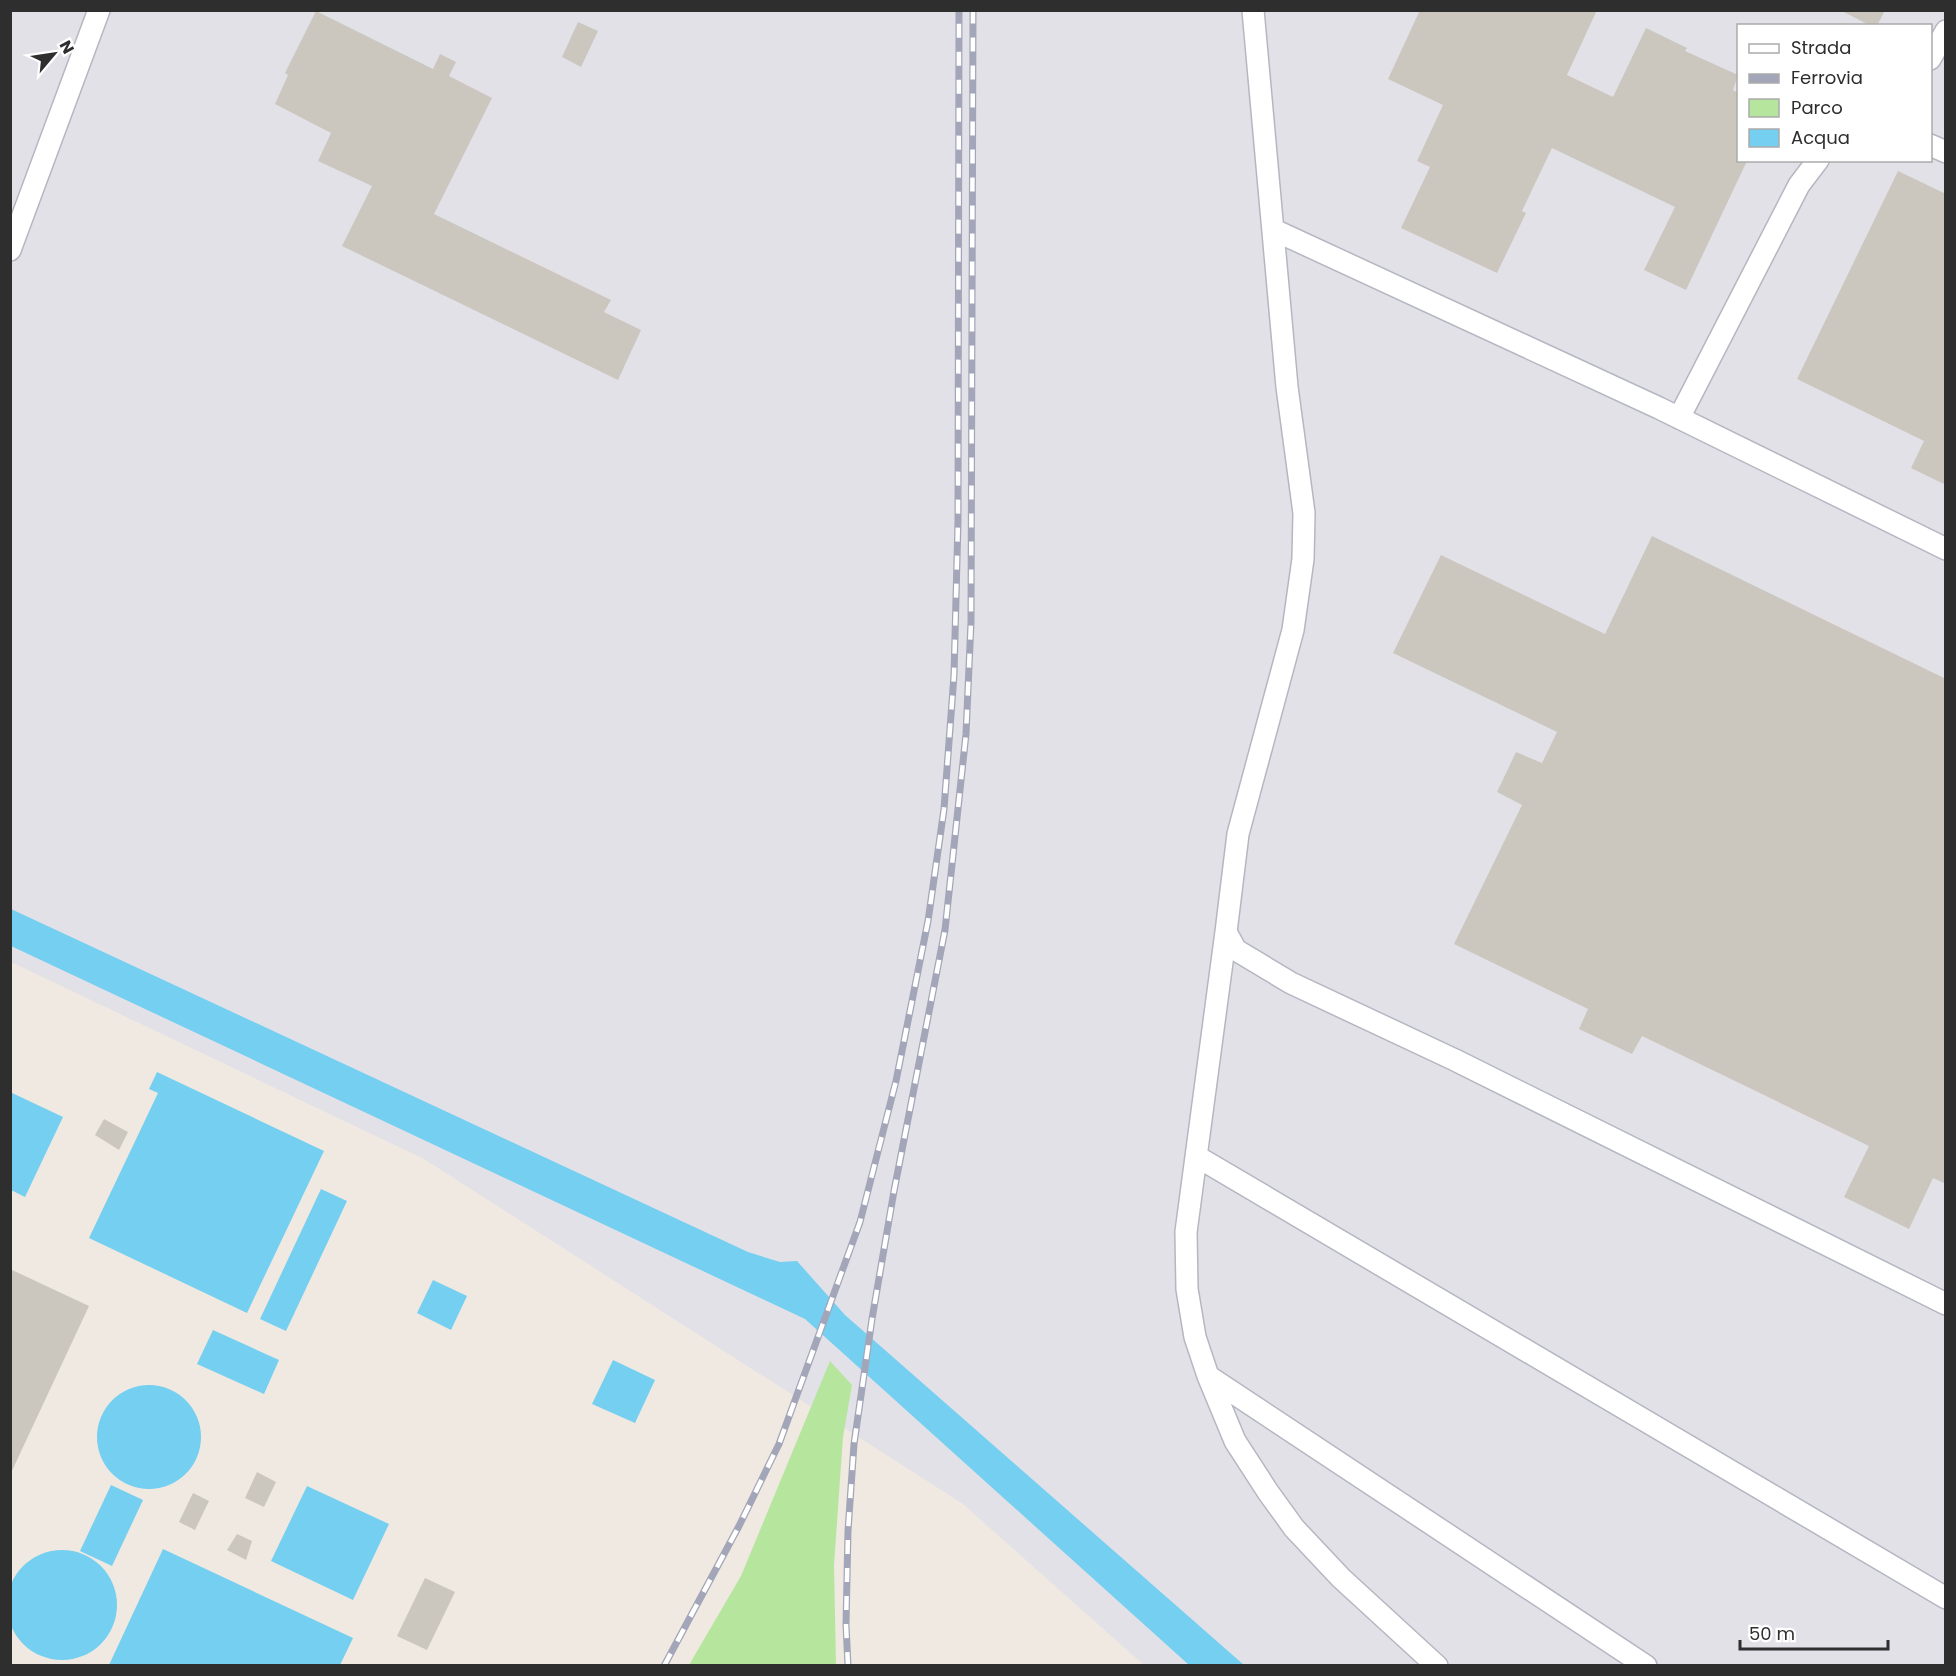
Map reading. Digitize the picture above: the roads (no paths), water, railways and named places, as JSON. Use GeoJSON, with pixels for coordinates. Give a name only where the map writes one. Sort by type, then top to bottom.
{"type":"FeatureCollection","features":[{"type":"Feature","properties":{"kind":"street"},"geometry":{"type":"LineString","coordinates":[[10,250],[99,10]]}},
{"type":"Feature","properties":{"kind":"street"},"geometry":{"type":"LineString","coordinates":[[1253,10],[1287,387],[1304,513],[1303,559],[1293,630],[1238,834],[1186,1232],[1187,1289],[1195,1337],[1208,1376],[1235,1441],[1268,1492],[1294,1528],[1341,1578],[1437,1665]]}},
{"type":"Feature","properties":{"kind":"street"},"geometry":{"type":"LineString","coordinates":[[1932,56],[1946,31]]}},
{"type":"Feature","properties":{"kind":"street"},"geometry":{"type":"LineString","coordinates":[[1932,146],[1946,152]]}},
{"type":"Feature","properties":{"kind":"street"},"geometry":{"type":"LineString","coordinates":[[1679,418],[1799,185],[1816,162]]}},
{"type":"Feature","properties":{"kind":"street"},"geometry":{"type":"LineString","coordinates":[[1274,230],[1679,418],[1946,549]]}},
{"type":"Feature","properties":{"kind":"street"},"geometry":{"type":"LineString","coordinates":[[1226,932],[1236,950],[1291,983],[1455,1060],[1946,1304]]}},
{"type":"Feature","properties":{"kind":"street"},"geometry":{"type":"LineString","coordinates":[[1196,1156],[1946,1598]]}},
{"type":"Feature","properties":{"kind":"street"},"geometry":{"type":"LineString","coordinates":[[1208,1376],[1646,1665]]}},
{"type":"Feature","properties":{"kind":"water"},"geometry":{"type":"Polygon","coordinates":[[[11,909],[748,1252],[780,1262],[797,1261],[845,1315],[1244,1665],[1189,1665],[805,1319],[11,946],[11,909]]]}},
{"type":"Feature","properties":{"kind":"water"},"geometry":{"type":"Polygon","coordinates":[[[157,1072],[324,1151],[247,1313],[89,1238],[158,1093],[149,1089],[157,1072]]]}},
{"type":"Feature","properties":{"kind":"water"},"geometry":{"type":"Polygon","coordinates":[[[10,1092],[63,1117],[25,1197],[11,1190],[10,1092]]]}},
{"type":"Feature","properties":{"kind":"water"},"geometry":{"type":"Polygon","coordinates":[[[321,1189],[347,1201],[286,1331],[260,1319],[321,1189]]]}},
{"type":"Feature","properties":{"kind":"water"},"geometry":{"type":"Polygon","coordinates":[[[433,1280],[467,1296],[451,1330],[417,1313],[433,1280]]]}},
{"type":"Feature","properties":{"kind":"water"},"geometry":{"type":"Polygon","coordinates":[[[213,1330],[279,1360],[264,1394],[197,1364],[213,1330]]]}},
{"type":"Feature","properties":{"kind":"water"},"geometry":{"type":"Polygon","coordinates":[[[613,1360],[655,1380],[635,1423],[592,1404],[613,1360]]]}},
{"type":"Feature","properties":{"kind":"water"},"geometry":{"type":"Polygon","coordinates":[[[149,1385],[169,1389],[186,1400],[197,1417],[201,1437],[197,1457],[186,1474],[169,1485],[149,1489],[129,1485],[112,1474],[101,1457],[97,1437],[101,1417],[112,1400],[129,1389],[149,1385]]]}},
{"type":"Feature","properties":{"kind":"water"},"geometry":{"type":"Polygon","coordinates":[[[111,1485],[143,1500],[112,1566],[80,1551],[111,1485]]]}},
{"type":"Feature","properties":{"kind":"water"},"geometry":{"type":"Polygon","coordinates":[[[307,1486],[389,1524],[353,1600],[271,1561],[307,1486]]]}},
{"type":"Feature","properties":{"kind":"water"},"geometry":{"type":"Polygon","coordinates":[[[163,1549],[353,1638],[340,1665],[109,1665],[163,1549]]]}},
{"type":"Feature","properties":{"kind":"water"},"geometry":{"type":"Polygon","coordinates":[[[62,1550],[83,1555],[101,1566],[112,1584],[117,1605],[112,1626],[101,1644],[83,1655],[62,1660],[41,1655],[23,1644],[12,1626],[7,1605],[12,1584],[23,1566],[41,1555],[62,1550]]]}},
{"type":"Feature","properties":{"kind":"railway"},"geometry":{"type":"LineString","coordinates":[[664,1666],[739,1526],[779,1444],[860,1222],[896,1081],[928,921],[944,809],[954,675],[958,521],[959,10]]}},
{"type":"Feature","properties":{"kind":"railway"},"geometry":{"type":"LineString","coordinates":[[848,1666],[846,1625],[848,1531],[854,1444],[894,1191],[945,930],[966,734],[971,622],[973,10]]}}]}
